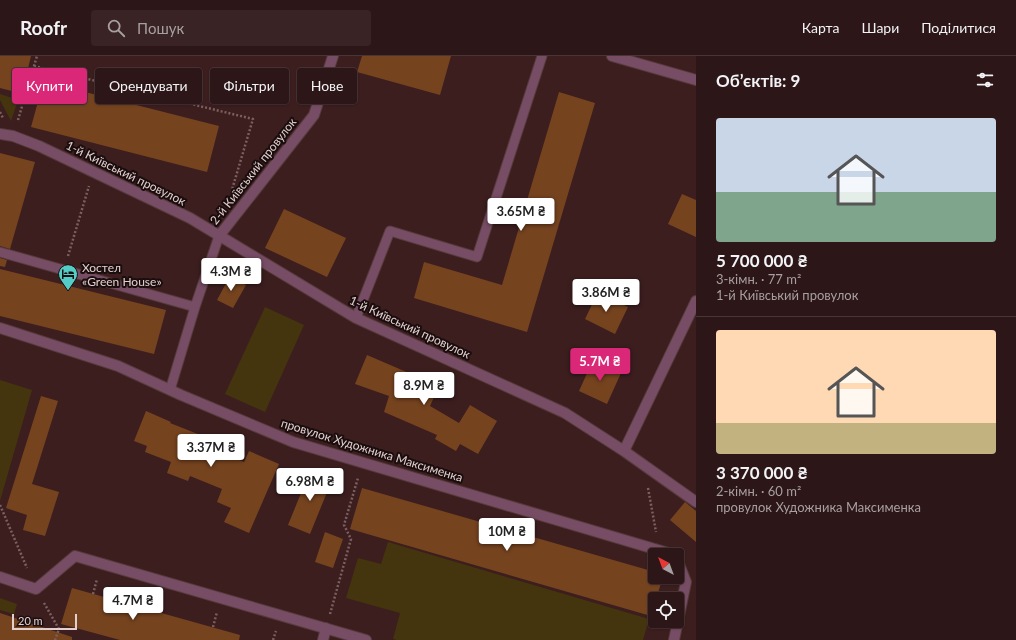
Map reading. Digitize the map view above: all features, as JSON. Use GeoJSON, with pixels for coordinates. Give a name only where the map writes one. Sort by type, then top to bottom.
{"type":"FeatureCollection","features":[{"type":"Feature","properties":{"kind":"street","name":"2-й Київський провулок"},"geometry":{"type":"LineString","coordinates":[[219,236],[314,115],[333,56]]}},
{"type":"Feature","properties":{"kind":"street"},"geometry":{"type":"LineString","coordinates":[[612,56],[696,80]]}},
{"type":"Feature","properties":{"kind":"street","name":"1-й Київський провулок"},"geometry":{"type":"LineString","coordinates":[[0,134],[13,136],[39,146],[190,218],[356,318],[565,413],[624,451],[696,502]]}},
{"type":"Feature","properties":{"kind":"street"},"geometry":{"type":"LineString","coordinates":[[624,451],[696,301]]}},
{"type":"Feature","properties":{"kind":"street","name":"провулок Художника Максименка"},"geometry":{"type":"LineString","coordinates":[[0,328],[118,366],[170,390],[293,442],[653,548]]}},
{"type":"Feature","properties":{"kind":"street"},"geometry":{"type":"LineString","coordinates":[[0,577],[36,589],[75,556],[366,640]]}},
{"type":"Feature","properties":{"kind":"street"},"geometry":{"type":"LineString","coordinates":[[674,640],[686,582],[684,577]]}},
{"type":"Feature","properties":{"kind":"street"},"geometry":{"type":"LineString","coordinates":[[322,640],[326,628]]}},
{"type":"Feature","properties":{"kind":"lane"},"geometry":{"type":"LineString","coordinates":[[356,318],[390,231],[477,257],[542,56]]}},
{"type":"Feature","properties":{"kind":"lane"},"geometry":{"type":"LineString","coordinates":[[170,390],[195,307],[219,236]]}},
{"type":"Feature","properties":{"kind":"lane"},"geometry":{"type":"LineString","coordinates":[[0,252],[195,307]]}},
{"type":"Feature","properties":{"kind":"path"},"geometry":{"type":"LineString","coordinates":[[13,136],[37,56]]}},
{"type":"Feature","properties":{"kind":"path"},"geometry":{"type":"LineString","coordinates":[[34,66],[253,119],[230,199]]}},
{"type":"Feature","properties":{"kind":"path"},"geometry":{"type":"LineString","coordinates":[[64,270],[93,172]]}},
{"type":"Feature","properties":{"kind":"path"},"geometry":{"type":"LineString","coordinates":[[326,628],[351,539],[344,525],[363,463]]}},
{"type":"Feature","properties":{"kind":"path"},"geometry":{"type":"LineString","coordinates":[[644,465],[660,548]]}},
{"type":"Feature","properties":{"kind":"path"},"geometry":{"type":"LineString","coordinates":[[0,505],[36,589],[59,629],[55,640]]}},
{"type":"Feature","properties":{"kind":"shaded area"},"geometry":{"type":"Polygon","coordinates":[[[0,94],[12,98],[12,104],[17,104],[11,121],[0,100],[0,94]]]}},
{"type":"Feature","properties":{"kind":"shaded area"},"geometry":{"type":"Polygon","coordinates":[[[265,307],[304,325],[265,412],[225,394],[265,307]]]}},
{"type":"Feature","properties":{"kind":"shaded area"},"geometry":{"type":"Polygon","coordinates":[[[0,380],[32,390],[0,501],[0,380]]]}},
{"type":"Feature","properties":{"kind":"shaded area"},"geometry":{"type":"Polygon","coordinates":[[[388,542],[648,619],[648,622],[643,640],[397,640],[393,639],[400,613],[346,598],[358,558],[381,564],[388,542]]]}},
{"type":"Feature","properties":{"kind":"shaded area"},"geometry":{"type":"Polygon","coordinates":[[[0,598],[17,604],[14,614],[0,610],[0,598]]]}},
{"type":"Feature","properties":{"kind":"building"},"geometry":{"type":"Polygon","coordinates":[[[0,56],[31,56],[28,68],[12,68],[12,91],[0,88],[0,56]]]}},
{"type":"Feature","properties":{"kind":"building"},"geometry":{"type":"Polygon","coordinates":[[[362,56],[451,56],[440,95],[357,72],[362,56]]]}},
{"type":"Feature","properties":{"kind":"building"},"geometry":{"type":"Polygon","coordinates":[[[87,92],[95,95],[95,104],[132,104],[219,126],[207,172],[31,127],[37,104],[87,104],[87,92]]]}},
{"type":"Feature","properties":{"kind":"building"},"geometry":{"type":"Polygon","coordinates":[[[559,92],[595,103],[527,332],[414,298],[424,262],[502,285],[559,92]]]}},
{"type":"Feature","properties":{"kind":"building"},"geometry":{"type":"Polygon","coordinates":[[[0,153],[35,162],[10,249],[0,246],[0,153]]]}},
{"type":"Feature","properties":{"kind":"building"},"geometry":{"type":"Polygon","coordinates":[[[682,194],[696,200],[696,237],[668,224],[682,194]]]}},
{"type":"Feature","properties":{"kind":"building"},"geometry":{"type":"Polygon","coordinates":[[[284,209],[346,238],[327,277],[265,248],[284,209]]]}},
{"type":"Feature","properties":{"kind":"building"},"geometry":{"type":"Polygon","coordinates":[[[0,258],[7,260],[5,267],[0,266],[0,258]]]}},
{"type":"Feature","properties":{"kind":"building"},"geometry":{"type":"Polygon","coordinates":[[[0,269],[166,310],[154,354],[0,316],[0,269]]]}},
{"type":"Feature","properties":{"kind":"building"},"geometry":{"type":"Polygon","coordinates":[[[230,276],[246,285],[233,308],[217,300],[230,276]]]}},
{"type":"Feature","properties":{"kind":"building"},"geometry":{"type":"Polygon","coordinates":[[[598,292],[628,307],[615,334],[585,319],[598,292]]]}},
{"type":"Feature","properties":{"kind":"building"},"geometry":{"type":"Polygon","coordinates":[[[367,355],[439,386],[430,406],[459,423],[470,405],[497,421],[478,454],[460,444],[456,451],[435,439],[437,435],[384,412],[389,396],[355,384],[367,355]]]}},
{"type":"Feature","properties":{"kind":"building"},"geometry":{"type":"Polygon","coordinates":[[[593,360],[621,373],[607,404],[579,391],[593,360]]]}},
{"type":"Feature","properties":{"kind":"building"},"geometry":{"type":"Polygon","coordinates":[[[41,396],[58,401],[32,484],[59,492],[45,536],[23,530],[27,515],[6,508],[41,396]]]}},
{"type":"Feature","properties":{"kind":"building"},"geometry":{"type":"Polygon","coordinates":[[[146,411],[171,422],[170,423],[208,438],[205,446],[244,462],[249,451],[279,464],[249,533],[224,522],[231,508],[217,502],[222,489],[190,476],[188,481],[167,473],[171,462],[145,452],[147,446],[134,441],[146,411]]]}},
{"type":"Feature","properties":{"kind":"building"},"geometry":{"type":"Polygon","coordinates":[[[310,471],[332,480],[310,534],[288,525],[310,471]]]}},
{"type":"Feature","properties":{"kind":"building"},"geometry":{"type":"Polygon","coordinates":[[[362,488],[648,570],[648,584],[661,584],[658,592],[648,592],[648,615],[350,529],[362,488]]]}},
{"type":"Feature","properties":{"kind":"building"},"geometry":{"type":"Polygon","coordinates":[[[685,502],[696,511],[696,542],[670,520],[685,502]]]}},
{"type":"Feature","properties":{"kind":"building"},"geometry":{"type":"Polygon","coordinates":[[[325,532],[343,539],[333,568],[315,562],[325,532]]]}},
{"type":"Feature","properties":{"kind":"building"},"geometry":{"type":"Polygon","coordinates":[[[72,588],[240,635],[239,640],[120,640],[61,624],[72,588]]]}},
{"type":"Feature","properties":{"kind":"building"},"geometry":{"type":"Polygon","coordinates":[[[0,613],[72,637],[72,640],[0,640],[0,613]]]}},
{"type":"Feature","properties":{"kind":"place","name":"Хостел «Green House»"},"geometry":{"type":"Point","coordinates":[68,291]}}]}
